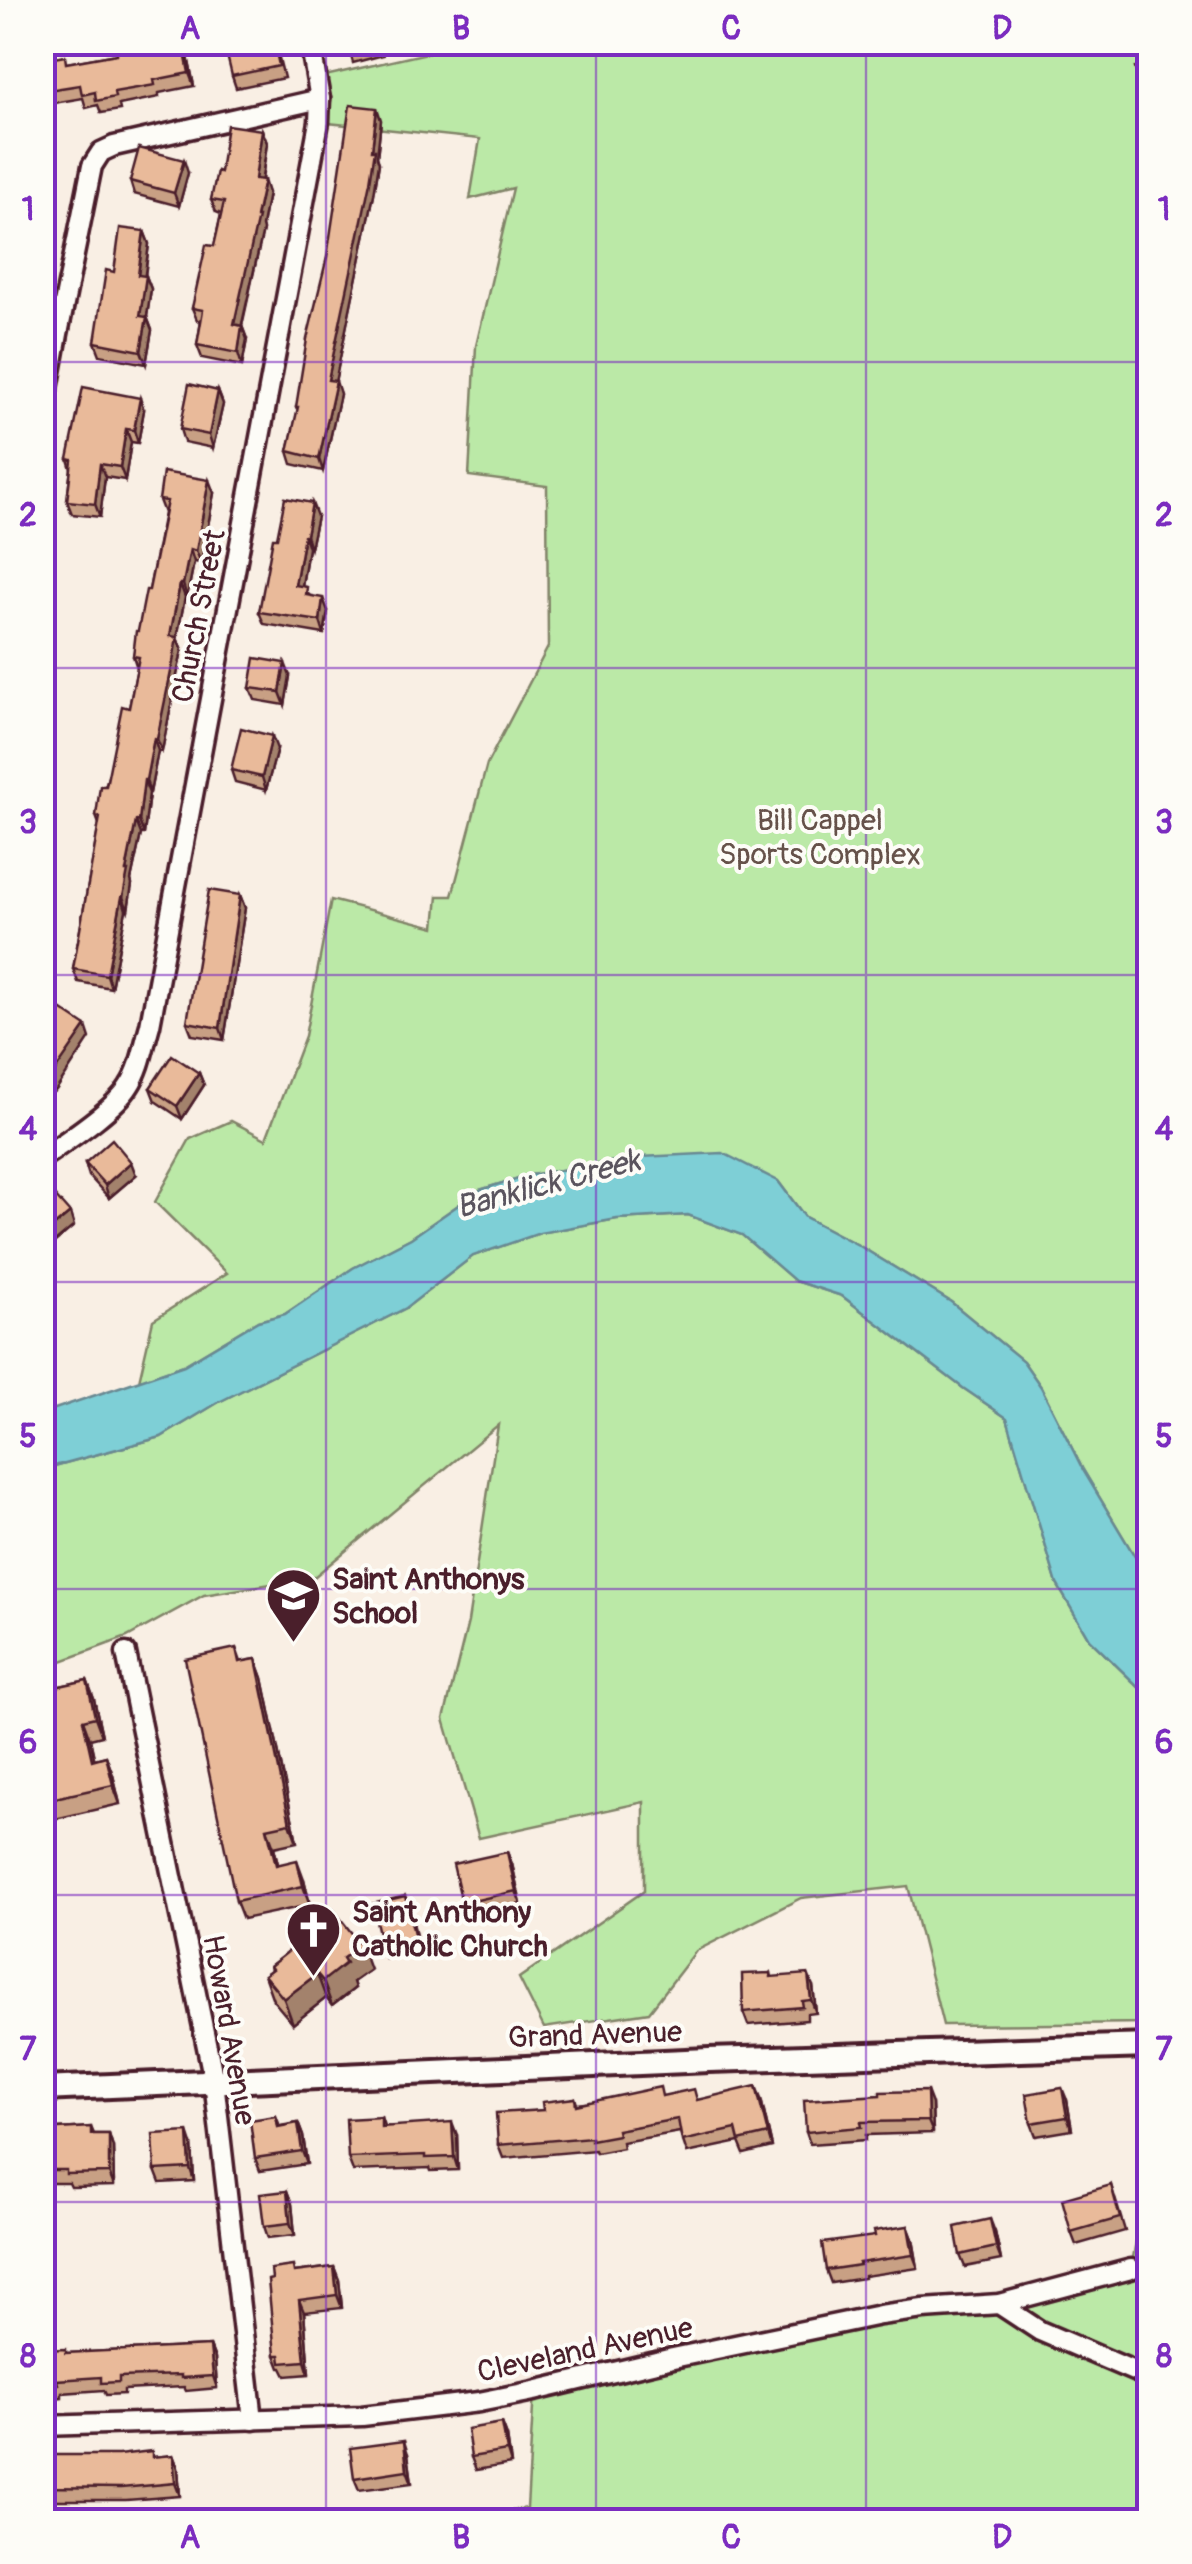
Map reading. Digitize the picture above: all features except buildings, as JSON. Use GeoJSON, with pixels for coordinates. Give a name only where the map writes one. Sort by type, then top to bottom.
{"type":"FeatureCollection","features":[{"type":"Feature","properties":{"kind":"street","name":"Church Street"},"geometry":{"type":"LineString","coordinates":[[42,1158],[127,1090],[137,1071],[150,1025],[319,122],[320,100],[310,42]]}},
{"type":"Feature","properties":{"kind":"street"},"geometry":{"type":"LineString","coordinates":[[42,422],[92,166],[100,152],[144,138],[320,100]]}},
{"type":"Feature","properties":{"kind":"street","name":"Howard Avenue"},"geometry":{"type":"LineString","coordinates":[[126,1653],[214,2082],[253,2420]]}},
{"type":"Feature","properties":{"kind":"street","name":"Grand Avenue"},"geometry":{"type":"LineString","coordinates":[[42,2089],[709,2060],[1150,2046]]}},
{"type":"Feature","properties":{"kind":"street","name":"Cleveland Avenue"},"geometry":{"type":"LineString","coordinates":[[42,2426],[362,2416],[479,2402],[880,2315],[999,2304],[1131,2269]]}},
{"type":"Feature","properties":{"kind":"street"},"geometry":{"type":"LineString","coordinates":[[999,2304],[1040,2331],[1150,2378]]}},
{"type":"Feature","properties":{"kind":"green space","name":"Bill Cappel Sports Complex"},"geometry":{"type":"Polygon","coordinates":[[[476,42],[1149,43],[1149,1580],[1023,1361],[951,1302],[805,1217],[778,1181],[640,1157],[525,1176],[480,1190],[411,1238],[353,1268],[285,1314],[258,1321],[184,1365],[139,1381],[153,1320],[227,1273],[155,1202],[190,1139],[231,1121],[266,1139],[305,1036],[331,900],[435,927],[438,896],[452,896],[487,764],[548,647],[547,486],[469,476],[476,346],[513,188],[470,199],[480,139],[319,122],[316,78],[476,42]]]}},
{"type":"Feature","properties":{"kind":"green space"},"geometry":{"type":"Polygon","coordinates":[[[688,1215],[742,1235],[795,1281],[842,1296],[1007,1418],[1057,1584],[1089,1639],[1149,1697],[1149,2023],[943,2025],[908,1886],[801,1898],[696,1951],[649,2012],[544,2028],[519,1978],[644,1891],[644,1802],[479,1838],[444,1719],[468,1622],[498,1425],[314,1577],[204,1595],[127,1637],[43,1668],[43,1469],[161,1437],[219,1402],[406,1308],[473,1256],[540,1233],[617,1219],[688,1215]]]}},
{"type":"Feature","properties":{"kind":"green space"},"geometry":{"type":"Polygon","coordinates":[[[1149,2200],[1149,2521],[440,2522],[527,2508],[534,2391],[673,2358],[999,2304],[1131,2269],[1143,2202],[1149,2200]]]}},
{"type":"Feature","properties":{"kind":"water","name":"Banklick Creek"},"geometry":{"type":"Polygon","coordinates":[[[723,1153],[778,1181],[805,1217],[951,1302],[1023,1361],[1149,1580],[1149,1697],[1089,1639],[1057,1584],[1007,1418],[842,1296],[795,1281],[742,1235],[688,1215],[617,1219],[540,1233],[473,1256],[406,1308],[219,1402],[161,1437],[43,1469],[43,1413],[184,1365],[258,1321],[285,1314],[353,1268],[411,1238],[480,1190],[525,1176],[640,1157],[723,1153]]]}},
{"type":"Feature","properties":{"kind":"place","name":"Saint Anthonys School"},"geometry":{"type":"Point","coordinates":[293,1645]}},
{"type":"Feature","properties":{"kind":"place","name":"Saint Anthony Catholic Church"},"geometry":{"type":"Point","coordinates":[313,1978]}}]}
